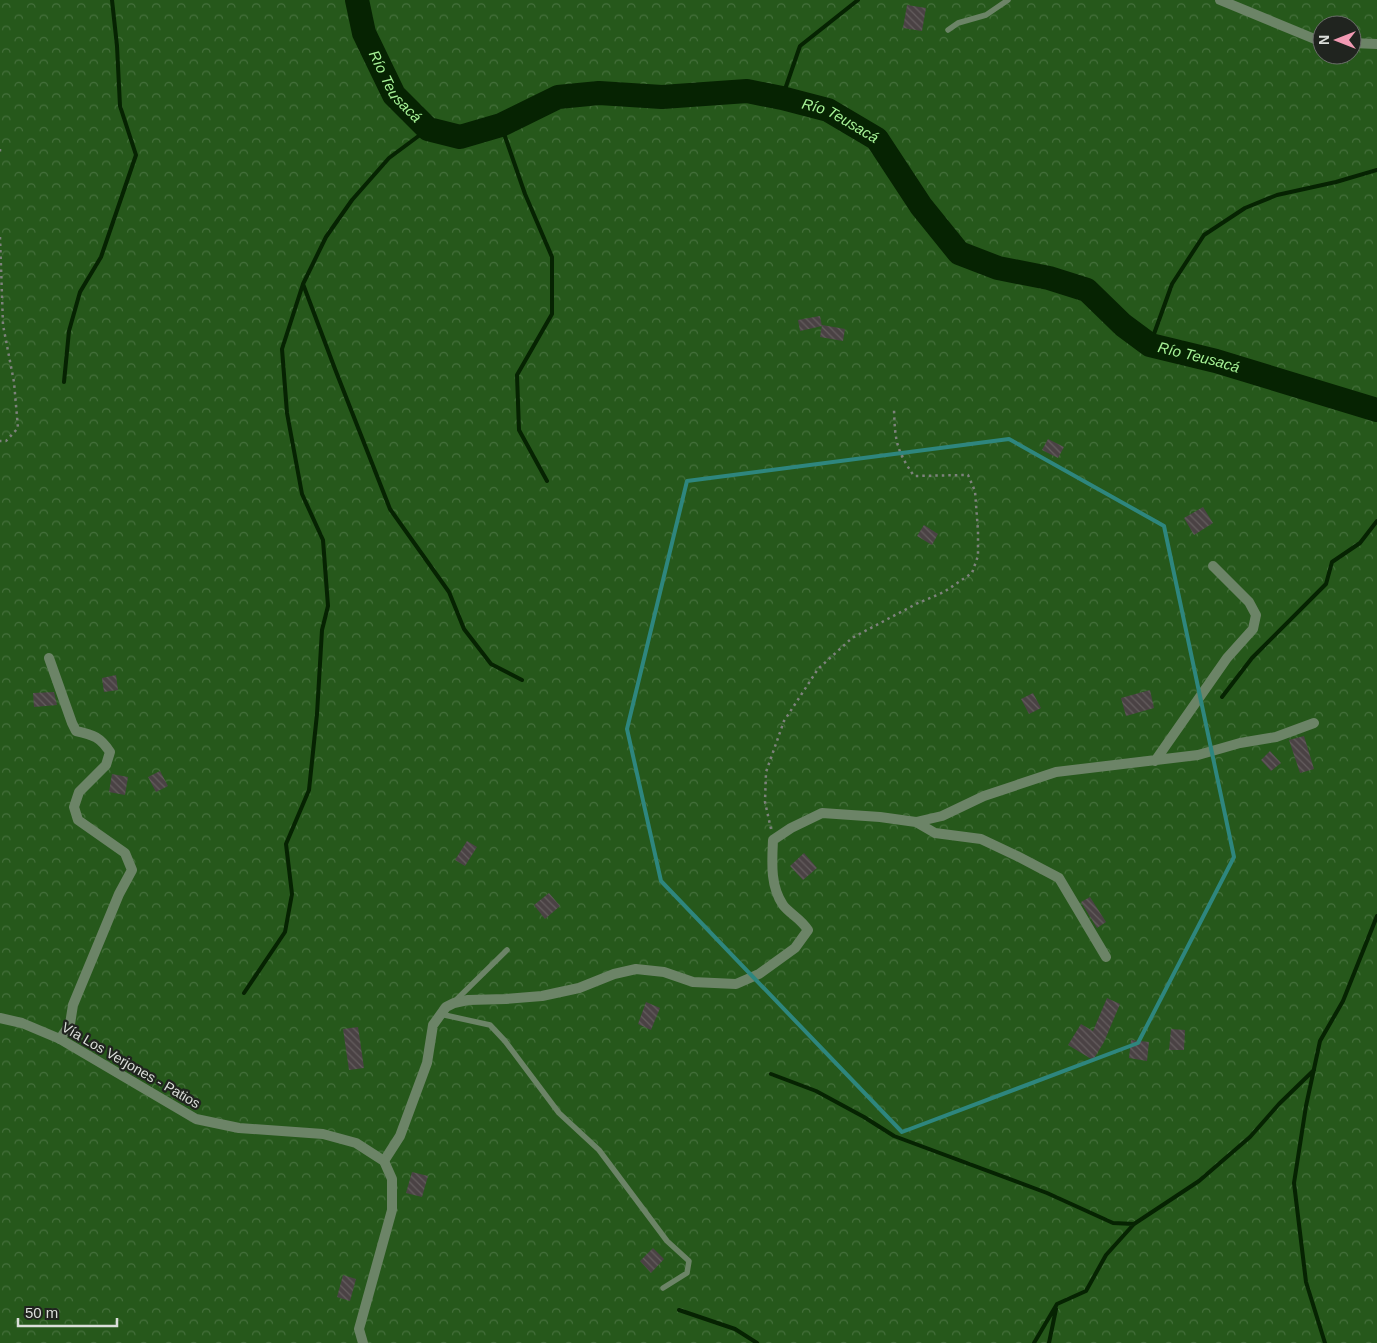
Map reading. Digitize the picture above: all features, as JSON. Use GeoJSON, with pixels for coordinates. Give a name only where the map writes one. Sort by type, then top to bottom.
{"type":"FeatureCollection","features":[{"type":"Feature","properties":{"kind":"street"},"geometry":{"type":"LineString","coordinates":[[1220,0],[1312,38]]}},
{"type":"Feature","properties":{"kind":"street"},"geometry":{"type":"LineString","coordinates":[[1362,43],[1377,44]]}},
{"type":"Feature","properties":{"kind":"street"},"geometry":{"type":"LineString","coordinates":[[1155,760],[1227,658],[1253,629],[1256,615],[1249,602],[1213,566]]}},
{"type":"Feature","properties":{"kind":"street"},"geometry":{"type":"LineString","coordinates":[[49,658],[76,731],[90,734],[102,740],[110,752],[106,765],[79,792],[74,807],[78,820],[125,853],[132,870],[119,894],[73,1005],[70,1024],[60,1039]]}},
{"type":"Feature","properties":{"kind":"street"},"geometry":{"type":"LineString","coordinates":[[363,1343],[359,1329],[392,1210],[392,1179],[384,1161],[400,1136],[427,1063],[433,1024],[446,1007],[468,1000],[542,996],[579,988],[614,974],[636,969],[664,972],[693,982],[736,984],[759,974],[795,948],[808,930],[802,921],[784,906],[774,886],[772,864],[773,840],[790,828],[822,813],[880,817],[916,822],[942,816],[984,796],[1056,772],[1198,755],[1240,743],[1276,737],[1314,723]]}},
{"type":"Feature","properties":{"kind":"street"},"geometry":{"type":"LineString","coordinates":[[916,822],[935,833],[981,839],[1059,878],[1106,957]]}},
{"type":"Feature","properties":{"kind":"street","name":"Vía Los Verjones - Patios"},"geometry":{"type":"LineString","coordinates":[[0,1018],[22,1023],[60,1039],[196,1119],[239,1128],[323,1134],[356,1142],[384,1161]]}},
{"type":"Feature","properties":{"kind":"lane"},"geometry":{"type":"LineString","coordinates":[[948,30],[958,23],[986,15],[1008,0]]}},
{"type":"Feature","properties":{"kind":"lane"},"geometry":{"type":"LineString","coordinates":[[454,1003],[507,950]]}},
{"type":"Feature","properties":{"kind":"lane"},"geometry":{"type":"LineString","coordinates":[[440,1014],[490,1024],[559,1113],[599,1150],[667,1241],[689,1262],[687,1273],[663,1288]]}},
{"type":"Feature","properties":{"kind":"path"},"geometry":{"type":"LineString","coordinates":[[0,237],[3,325],[14,382],[18,428],[6,441],[0,441]]}},
{"type":"Feature","properties":{"kind":"path"},"geometry":{"type":"LineString","coordinates":[[773,840],[765,802],[766,772],[784,721],[818,669],[852,638],[916,604],[944,592],[972,573],[978,556],[975,491],[968,475],[914,476],[903,460],[895,439],[894,409]]}},
{"type":"Feature","properties":{"kind":"highlighted area"},"geometry":{"type":"Polygon","coordinates":[[[1009,439],[1164,526],[1234,857],[1138,1043],[902,1132],[661,881],[627,729],[687,481],[1009,439]]]}},
{"type":"Feature","properties":{"kind":"green space"},"geometry":{"type":"Polygon","coordinates":[[[0,0],[1377,0],[1377,1343],[0,1343],[0,0]]]}},
{"type":"Feature","properties":{"kind":"building"},"geometry":{"type":"Polygon","coordinates":[[[907,5],[926,8],[922,31],[903,28],[907,5]]]}},
{"type":"Feature","properties":{"kind":"building"},"geometry":{"type":"Polygon","coordinates":[[[820,316],[822,326],[800,331],[798,320],[820,316]]]}},
{"type":"Feature","properties":{"kind":"building"},"geometry":{"type":"Polygon","coordinates":[[[822,325],[845,329],[843,341],[820,337],[822,325]]]}},
{"type":"Feature","properties":{"kind":"building"},"geometry":{"type":"Polygon","coordinates":[[[1048,439],[1064,447],[1058,458],[1042,450],[1048,439]]]}},
{"type":"Feature","properties":{"kind":"building"},"geometry":{"type":"Polygon","coordinates":[[[1203,507],[1213,523],[1194,535],[1184,518],[1203,507]]]}},
{"type":"Feature","properties":{"kind":"building"},"geometry":{"type":"Polygon","coordinates":[[[924,525],[938,534],[932,545],[917,536],[924,525]]]}},
{"type":"Feature","properties":{"kind":"building"},"geometry":{"type":"Polygon","coordinates":[[[116,675],[118,690],[104,692],[102,678],[116,675]]]}},
{"type":"Feature","properties":{"kind":"building"},"geometry":{"type":"Polygon","coordinates":[[[1150,690],[1154,708],[1126,716],[1121,698],[1150,690]]]}},
{"type":"Feature","properties":{"kind":"building"},"geometry":{"type":"Polygon","coordinates":[[[54,692],[57,705],[34,707],[33,693],[54,692]]]}},
{"type":"Feature","properties":{"kind":"building"},"geometry":{"type":"Polygon","coordinates":[[[1033,693],[1041,708],[1029,714],[1021,699],[1033,693]]]}},
{"type":"Feature","properties":{"kind":"building"},"geometry":{"type":"Polygon","coordinates":[[[1304,736],[1314,769],[1300,773],[1289,740],[1304,736]]]}},
{"type":"Feature","properties":{"kind":"building"},"geometry":{"type":"Polygon","coordinates":[[[1270,751],[1281,763],[1271,771],[1261,760],[1270,751]]]}},
{"type":"Feature","properties":{"kind":"building"},"geometry":{"type":"Polygon","coordinates":[[[160,771],[168,786],[156,792],[148,777],[160,771]]]}},
{"type":"Feature","properties":{"kind":"building"},"geometry":{"type":"Polygon","coordinates":[[[112,774],[128,777],[125,795],[109,792],[112,774]]]}},
{"type":"Feature","properties":{"kind":"building"},"geometry":{"type":"Polygon","coordinates":[[[467,841],[477,847],[465,866],[455,860],[467,841]]]}},
{"type":"Feature","properties":{"kind":"building"},"geometry":{"type":"Polygon","coordinates":[[[804,853],[817,868],[803,880],[790,866],[804,853]]]}},
{"type":"Feature","properties":{"kind":"building"},"geometry":{"type":"Polygon","coordinates":[[[549,893],[560,906],[545,919],[534,905],[549,893]]]}},
{"type":"Feature","properties":{"kind":"building"},"geometry":{"type":"Polygon","coordinates":[[[1090,897],[1106,922],[1097,928],[1081,902],[1090,897]]]}},
{"type":"Feature","properties":{"kind":"building"},"geometry":{"type":"Polygon","coordinates":[[[1107,998],[1120,1004],[1104,1042],[1093,1060],[1068,1045],[1081,1024],[1093,1031],[1107,998]]]}},
{"type":"Feature","properties":{"kind":"building"},"geometry":{"type":"Polygon","coordinates":[[[646,1002],[660,1008],[651,1030],[638,1024],[646,1002]]]}},
{"type":"Feature","properties":{"kind":"building"},"geometry":{"type":"Polygon","coordinates":[[[358,1027],[364,1068],[349,1070],[343,1029],[358,1027]]]}},
{"type":"Feature","properties":{"kind":"building"},"geometry":{"type":"Polygon","coordinates":[[[1171,1029],[1185,1030],[1184,1050],[1169,1050],[1171,1029]]]}},
{"type":"Feature","properties":{"kind":"building"},"geometry":{"type":"Polygon","coordinates":[[[1131,1040],[1149,1042],[1147,1061],[1129,1058],[1131,1040]]]}},
{"type":"Feature","properties":{"kind":"building"},"geometry":{"type":"Polygon","coordinates":[[[412,1172],[428,1176],[422,1197],[406,1193],[412,1172]]]}},
{"type":"Feature","properties":{"kind":"building"},"geometry":{"type":"Polygon","coordinates":[[[653,1248],[664,1259],[651,1273],[640,1261],[653,1248]]]}},
{"type":"Feature","properties":{"kind":"building"},"geometry":{"type":"Polygon","coordinates":[[[343,1275],[356,1279],[350,1301],[337,1297],[343,1275]]]}},
{"type":"Feature","properties":{"kind":"waterway"},"geometry":{"type":"LineString","coordinates":[[64,382],[69,331],[80,292],[101,257],[136,155],[120,106],[117,46],[112,0]]}},
{"type":"Feature","properties":{"kind":"waterway","name":"Río Teusacá"},"geometry":{"type":"LineString","coordinates":[[357,0],[364,33],[394,95],[428,129],[460,137],[501,125],[558,97],[599,93],[662,97],[747,91],[828,110],[877,139],[921,206],[959,253],[998,268],[1049,278],[1087,290],[1123,325],[1150,345],[1216,361],[1377,410]]}},
{"type":"Feature","properties":{"kind":"waterway"},"geometry":{"type":"LineString","coordinates":[[782,98],[800,46],[858,0]]}},
{"type":"Feature","properties":{"kind":"waterway"},"geometry":{"type":"LineString","coordinates":[[501,125],[525,194],[552,257],[552,314],[517,375],[519,430],[547,481]]}},
{"type":"Feature","properties":{"kind":"waterway"},"geometry":{"type":"LineString","coordinates":[[244,993],[285,932],[292,894],[286,844],[309,790],[317,714],[322,630],[328,606],[323,540],[302,494],[287,413],[282,349],[303,284],[326,237],[352,200],[389,158],[428,129]]}},
{"type":"Feature","properties":{"kind":"waterway"},"geometry":{"type":"LineString","coordinates":[[1150,345],[1172,284],[1204,235],[1245,208],[1277,195],[1336,182],[1377,170]]}},
{"type":"Feature","properties":{"kind":"waterway"},"geometry":{"type":"LineString","coordinates":[[303,284],[390,509],[449,592],[464,629],[491,664],[522,680]]}},
{"type":"Feature","properties":{"kind":"waterway"},"geometry":{"type":"LineString","coordinates":[[1222,697],[1252,658],[1326,584],[1332,562],[1360,543],[1377,521]]}},
{"type":"Feature","properties":{"kind":"waterway"},"geometry":{"type":"LineString","coordinates":[[1325,1343],[1306,1282],[1294,1183],[1306,1106],[1320,1041],[1343,1001],[1377,916]]}},
{"type":"Feature","properties":{"kind":"waterway"},"geometry":{"type":"LineString","coordinates":[[771,1074],[816,1091],[894,1136],[1047,1193],[1113,1223],[1134,1224],[1199,1181],[1250,1137],[1279,1104],[1314,1070]]}},
{"type":"Feature","properties":{"kind":"waterway"},"geometry":{"type":"LineString","coordinates":[[1034,1343],[1057,1304],[1086,1291],[1106,1255],[1134,1224]]}},
{"type":"Feature","properties":{"kind":"waterway"},"geometry":{"type":"LineString","coordinates":[[1049,1343],[1056,1309]]}},
{"type":"Feature","properties":{"kind":"waterway"},"geometry":{"type":"LineString","coordinates":[[679,1310],[735,1329],[757,1343]]}}]}
